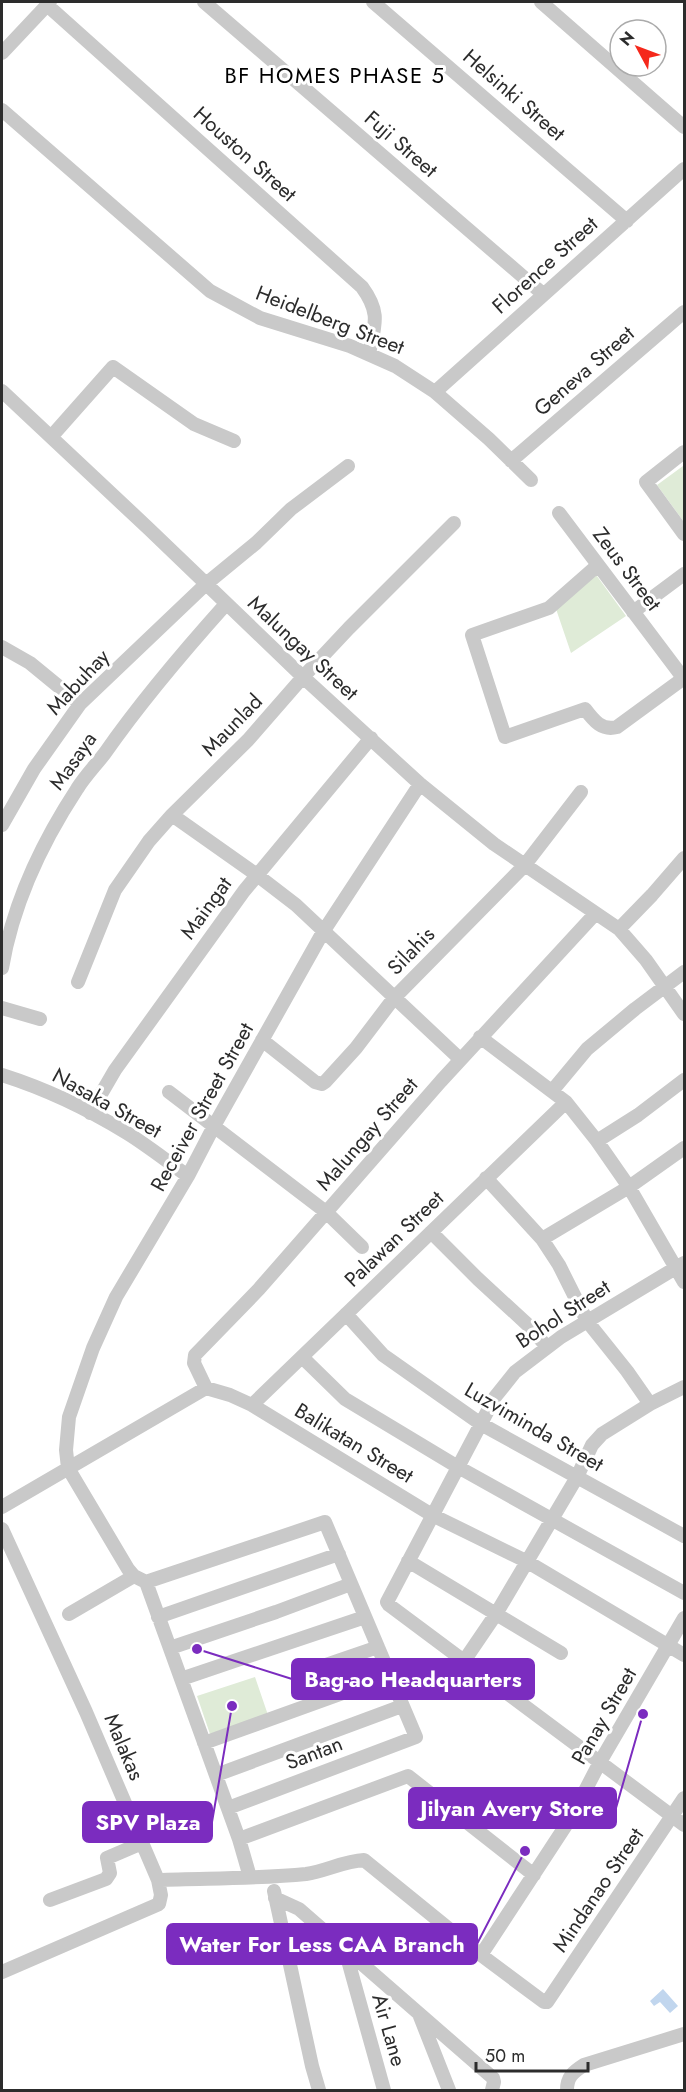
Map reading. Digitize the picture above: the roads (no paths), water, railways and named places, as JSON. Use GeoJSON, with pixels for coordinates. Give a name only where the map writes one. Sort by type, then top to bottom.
{"type":"FeatureCollection","features":[{"type":"Feature","properties":{"kind":"street","name":"Fuji Street"},"geometry":{"type":"LineString","coordinates":[[204,2],[543,294]]}},
{"type":"Feature","properties":{"kind":"street","name":"Helsinki Street"},"geometry":{"type":"LineString","coordinates":[[373,2],[627,221]]}},
{"type":"Feature","properties":{"kind":"street"},"geometry":{"type":"LineString","coordinates":[[541,2],[684,127]]}},
{"type":"Feature","properties":{"kind":"street"},"geometry":{"type":"LineString","coordinates":[[2,53],[49,3]]}},
{"type":"Feature","properties":{"kind":"street","name":"Houston Street"},"geometry":{"type":"LineString","coordinates":[[49,3],[362,287],[375,310],[369,354]]}},
{"type":"Feature","properties":{"kind":"street","name":"Heidelberg Street"},"geometry":{"type":"LineString","coordinates":[[2,110],[210,291],[260,318],[333,340],[395,366],[435,392],[531,480]]}},
{"type":"Feature","properties":{"kind":"street","name":"Florence Street"},"geometry":{"type":"LineString","coordinates":[[435,392],[684,170]]}},
{"type":"Feature","properties":{"kind":"street","name":"Geneva Street"},"geometry":{"type":"LineString","coordinates":[[511,461],[684,312]]}},
{"type":"Feature","properties":{"kind":"street"},"geometry":{"type":"LineString","coordinates":[[51,437],[113,367],[194,424],[234,441]]}},
{"type":"Feature","properties":{"kind":"street","name":"Malungay Street"},"geometry":{"type":"LineString","coordinates":[[2,391],[303,677],[420,784],[524,866],[618,929],[665,985],[684,1014]]}},
{"type":"Feature","properties":{"kind":"street"},"geometry":{"type":"LineString","coordinates":[[684,452],[646,482],[684,534]]}},
{"type":"Feature","properties":{"kind":"street","name":"Mabuhay"},"geometry":{"type":"LineString","coordinates":[[2,825],[34,769],[80,704],[206,584],[256,543],[291,509],[348,466]]}},
{"type":"Feature","properties":{"kind":"street","name":"Zeus Street"},"geometry":{"type":"LineString","coordinates":[[559,513],[684,678]]}},
{"type":"Feature","properties":{"kind":"street","name":"Maunlad"},"geometry":{"type":"LineString","coordinates":[[78,982],[115,890],[149,841],[248,740],[303,677],[454,523]]}},
{"type":"Feature","properties":{"kind":"street"},"geometry":{"type":"LineString","coordinates":[[598,565],[549,608],[472,635],[505,737],[585,709],[601,726],[609,729],[617,727],[684,678]]}},
{"type":"Feature","properties":{"kind":"street"},"geometry":{"type":"LineString","coordinates":[[633,612],[684,574]]}},
{"type":"Feature","properties":{"kind":"street","name":"Masaya"},"geometry":{"type":"LineString","coordinates":[[2,968],[5,947],[25,884],[50,833],[77,789],[173,664],[226,604]]}},
{"type":"Feature","properties":{"kind":"street"},"geometry":{"type":"LineString","coordinates":[[2,647],[30,663],[80,704]]}},
{"type":"Feature","properties":{"kind":"street","name":"Maingat"},"geometry":{"type":"LineString","coordinates":[[90,1113],[115,1070],[257,875],[371,738]]}},
{"type":"Feature","properties":{"kind":"street","name":"Receiver Street Street"},"geometry":{"type":"LineString","coordinates":[[68,1468],[66,1450],[69,1416],[93,1348],[116,1297],[188,1176],[323,932],[420,784]]}},
{"type":"Feature","properties":{"kind":"street","name":"Silahis"},"geometry":{"type":"LineString","coordinates":[[262,1040],[315,1082],[322,1084],[356,1048],[394,998],[524,866],[581,792]]}},
{"type":"Feature","properties":{"kind":"street"},"geometry":{"type":"LineString","coordinates":[[172,815],[296,905],[460,1059]]}},
{"type":"Feature","properties":{"kind":"street"},"geometry":{"type":"LineString","coordinates":[[618,929],[684,858]]}},
{"type":"Feature","properties":{"kind":"street","name":"Malungay Street"},"geometry":{"type":"LineString","coordinates":[[206,1388],[194,1363],[195,1355],[259,1289],[460,1059],[595,914]]}},
{"type":"Feature","properties":{"kind":"street"},"geometry":{"type":"LineString","coordinates":[[552,1091],[587,1049],[684,972]]}},
{"type":"Feature","properties":{"kind":"street"},"geometry":{"type":"LineString","coordinates":[[2,1008],[40,1019]]}},
{"type":"Feature","properties":{"kind":"street"},"geometry":{"type":"LineString","coordinates":[[480,1037],[566,1102],[629,1187],[680,1266],[684,1282]]}},
{"type":"Feature","properties":{"kind":"street","name":"Nasaka Street"},"geometry":{"type":"LineString","coordinates":[[2,1075],[57,1095],[128,1133],[188,1176]]}},
{"type":"Feature","properties":{"kind":"street"},"geometry":{"type":"LineString","coordinates":[[597,1141],[638,1116],[684,1080]]}},
{"type":"Feature","properties":{"kind":"street"},"geometry":{"type":"LineString","coordinates":[[169,1092],[326,1212],[362,1247]]}},
{"type":"Feature","properties":{"kind":"street","name":"Palawan Street"},"geometry":{"type":"LineString","coordinates":[[252,1405],[566,1102]]}},
{"type":"Feature","properties":{"kind":"street"},"geometry":{"type":"LineString","coordinates":[[542,1239],[629,1187],[684,1148]]}},
{"type":"Feature","properties":{"kind":"street"},"geometry":{"type":"LineString","coordinates":[[486,1179],[542,1239],[559,1265],[587,1321],[650,1404]]}},
{"type":"Feature","properties":{"kind":"street"},"geometry":{"type":"LineString","coordinates":[[431,1232],[528,1324],[547,1347]]}},
{"type":"Feature","properties":{"kind":"street","name":"Bohol Street"},"geometry":{"type":"LineString","coordinates":[[464,1661],[387,1602],[495,1398],[515,1372],[547,1347],[680,1266]]}},
{"type":"Feature","properties":{"kind":"street","name":"Luzviminda Street"},"geometry":{"type":"LineString","coordinates":[[346,1314],[383,1355],[481,1424],[684,1536]]}},
{"type":"Feature","properties":{"kind":"street"},"geometry":{"type":"LineString","coordinates":[[302,1357],[345,1399],[458,1467],[684,1593]]}},
{"type":"Feature","properties":{"kind":"street"},"geometry":{"type":"LineString","coordinates":[[447,1680],[464,1661],[496,1614],[577,1477],[592,1445],[603,1434],[650,1404],[684,1387]]}},
{"type":"Feature","properties":{"kind":"street"},"geometry":{"type":"LineString","coordinates":[[2,1507],[206,1388]]}},
{"type":"Feature","properties":{"kind":"street","name":"Balikatan Street"},"geometry":{"type":"LineString","coordinates":[[206,1388],[252,1405],[432,1515],[526,1561],[684,1655]]}},
{"type":"Feature","properties":{"kind":"street"},"geometry":{"type":"LineString","coordinates":[[68,1468],[128,1569],[140,1579],[159,1617],[239,1839],[250,1877]]}},
{"type":"Feature","properties":{"kind":"street"},"geometry":{"type":"LineString","coordinates":[[69,1614],[140,1579],[325,1522],[402,1706],[216,1775]]}},
{"type":"Feature","properties":{"kind":"street","name":"Malakas"},"geometry":{"type":"LineString","coordinates":[[2,1529],[86,1712],[158,1880]]}},
{"type":"Feature","properties":{"kind":"street"},"geometry":{"type":"LineString","coordinates":[[159,1617],[339,1554]]}},
{"type":"Feature","properties":{"kind":"street"},"geometry":{"type":"LineString","coordinates":[[408,1561],[561,1653]]}},
{"type":"Feature","properties":{"kind":"street"},"geometry":{"type":"LineString","coordinates":[[170,1648],[351,1584]]}},
{"type":"Feature","properties":{"kind":"street"},"geometry":{"type":"LineString","coordinates":[[181,1679],[365,1617]]}},
{"type":"Feature","properties":{"kind":"street","name":"Panay Street"},"geometry":{"type":"LineString","coordinates":[[481,1955],[572,1816],[600,1762],[684,1617]]}},
{"type":"Feature","properties":{"kind":"street"},"geometry":{"type":"LineString","coordinates":[[305,1672],[378,1647]]}},
{"type":"Feature","properties":{"kind":"street"},"geometry":{"type":"LineString","coordinates":[[464,1661],[679,1821]]}},
{"type":"Feature","properties":{"kind":"street"},"geometry":{"type":"LineString","coordinates":[[204,1743],[390,1676]]}},
{"type":"Feature","properties":{"kind":"street","name":"Santan"},"geometry":{"type":"LineString","coordinates":[[228,1808],[416,1737],[402,1706]]}},
{"type":"Feature","properties":{"kind":"street"},"geometry":{"type":"LineString","coordinates":[[239,1839],[408,1776],[534,1875]]}},
{"type":"Feature","properties":{"kind":"street","name":"Mindanao Street"},"geometry":{"type":"LineString","coordinates":[[481,1955],[547,2002],[679,1821],[684,1798]]}},
{"type":"Feature","properties":{"kind":"street"},"geometry":{"type":"LineString","coordinates":[[51,1900],[106,1879],[110,1873],[107,1858],[142,1843]]}},
{"type":"Feature","properties":{"kind":"street"},"geometry":{"type":"LineString","coordinates":[[2,1972],[159,1904],[161,1895],[158,1880],[272,1877],[313,1873],[355,1860],[364,1860],[481,1955]]}},
{"type":"Feature","properties":{"kind":"street"},"geometry":{"type":"LineString","coordinates":[[272,1877],[312,2066],[320,2091]]}},
{"type":"Feature","properties":{"kind":"street"},"geometry":{"type":"LineString","coordinates":[[275,1898],[299,1909],[344,1946],[493,2078],[493,2086]]}},
{"type":"Feature","properties":{"kind":"street","name":"Air Lane"},"geometry":{"type":"LineString","coordinates":[[344,1946],[384,2091]]}},
{"type":"Feature","properties":{"kind":"street"},"geometry":{"type":"LineString","coordinates":[[417,2010],[449,2091]]}},
{"type":"Feature","properties":{"kind":"street"},"geometry":{"type":"LineString","coordinates":[[567,2091],[567,2080],[575,2071],[584,2066],[684,2034]]}},
{"type":"Feature","properties":{"kind":"water"},"geometry":{"type":"Polygon","coordinates":[[[663,1989],[678,2006],[670,2013],[660,2002],[654,2006],[650,2001],[663,1989]]]}},
{"type":"Feature","properties":{"kind":"place","name":"Bag-ao Headquarters"},"geometry":{"type":"Point","coordinates":[197,1649]}},
{"type":"Feature","properties":{"kind":"place","name":"SPV Plaza"},"geometry":{"type":"Point","coordinates":[232,1706]}},
{"type":"Feature","properties":{"kind":"place","name":"Jilyan Avery Store"},"geometry":{"type":"Point","coordinates":[643,1714]}},
{"type":"Feature","properties":{"kind":"place","name":"Water For Less CAA Branch"},"geometry":{"type":"Point","coordinates":[525,1851]}},
{"type":"Feature","properties":{"kind":"district","name":"BF HOMES PHASE 5"},"geometry":{"type":"Point","coordinates":[335,75]}}]}
